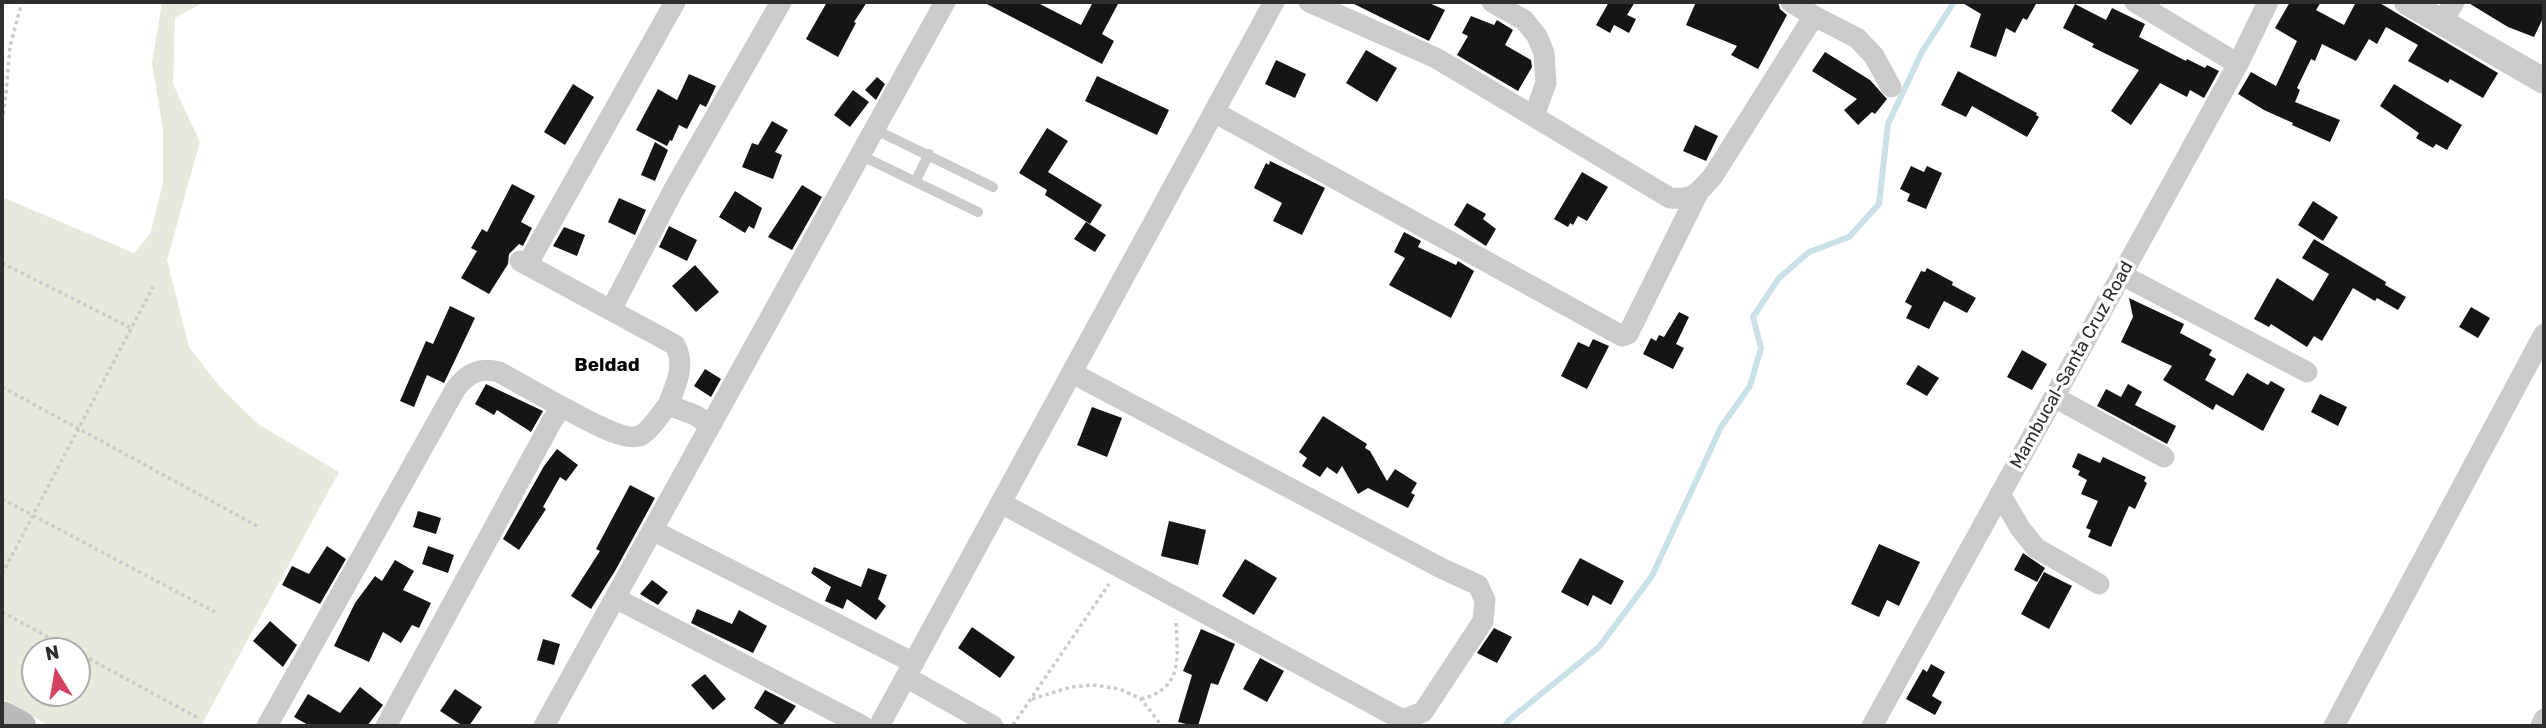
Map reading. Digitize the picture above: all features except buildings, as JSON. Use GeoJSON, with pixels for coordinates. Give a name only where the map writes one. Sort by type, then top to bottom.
{"type":"FeatureCollection","features":[{"type":"Feature","properties":{"kind":"street"},"geometry":{"type":"LineString","coordinates":[[267,726],[456,388],[465,378],[475,371],[488,369],[499,372],[562,408],[616,434],[637,438],[644,434],[668,405],[681,365],[680,354],[675,345],[524,263],[675,2]]}},
{"type":"Feature","properties":{"kind":"street"},"geometry":{"type":"LineString","coordinates":[[611,310],[674,189],[781,2]]}},
{"type":"Feature","properties":{"kind":"street"},"geometry":{"type":"LineString","coordinates":[[544,726],[944,2]]}},
{"type":"Feature","properties":{"kind":"street"},"geometry":{"type":"LineString","coordinates":[[879,726],[1274,2]]}},
{"type":"Feature","properties":{"kind":"street"},"geometry":{"type":"LineString","coordinates":[[1309,2],[1436,58],[1670,198],[1685,199],[1698,193]]}},
{"type":"Feature","properties":{"kind":"street"},"geometry":{"type":"LineString","coordinates":[[1492,2],[1524,20],[1537,36],[1544,53],[1546,83],[1534,116]]}},
{"type":"Feature","properties":{"kind":"street"},"geometry":{"type":"LineString","coordinates":[[2135,2],[2238,64]]}},
{"type":"Feature","properties":{"kind":"street","name":"Mambucal-Santa Cruz Road"},"geometry":{"type":"LineString","coordinates":[[1872,726],[2238,64],[2268,2]]}},
{"type":"Feature","properties":{"kind":"street"},"geometry":{"type":"LineString","coordinates":[[2407,2],[2448,12],[2544,81]]}},
{"type":"Feature","properties":{"kind":"street"},"geometry":{"type":"LineString","coordinates":[[1214,112],[1622,336],[1628,334],[1698,193],[1713,176],[1801,6],[1857,38],[1874,56],[1891,87]]}},
{"type":"Feature","properties":{"kind":"street"},"geometry":{"type":"LineString","coordinates":[[2122,275],[2306,372]]}},
{"type":"Feature","properties":{"kind":"street"},"geometry":{"type":"LineString","coordinates":[[2334,726],[2544,334]]}},
{"type":"Feature","properties":{"kind":"street"},"geometry":{"type":"LineString","coordinates":[[1001,503],[1405,719],[1423,712],[1483,621],[1485,600],[1478,585],[1072,373]]}},
{"type":"Feature","properties":{"kind":"street"},"geometry":{"type":"LineString","coordinates":[[2054,397],[2164,457]]}},
{"type":"Feature","properties":{"kind":"street"},"geometry":{"type":"LineString","coordinates":[[668,405],[695,415],[710,425]]}},
{"type":"Feature","properties":{"kind":"street"},"geometry":{"type":"LineString","coordinates":[[386,726],[552,421],[562,408]]}},
{"type":"Feature","properties":{"kind":"street"},"geometry":{"type":"LineString","coordinates":[[2000,494],[2020,528],[2036,548],[2099,584]]}},
{"type":"Feature","properties":{"kind":"street"},"geometry":{"type":"LineString","coordinates":[[653,530],[910,670],[993,726]]}},
{"type":"Feature","properties":{"kind":"street"},"geometry":{"type":"LineString","coordinates":[[615,598],[863,726]]}},
{"type":"Feature","properties":{"kind":"street"},"geometry":{"type":"LineString","coordinates":[[2540,726],[2544,719]]}},
{"type":"Feature","properties":{"kind":"lane"},"geometry":{"type":"LineString","coordinates":[[874,129],[993,187]]}},
{"type":"Feature","properties":{"kind":"lane"},"geometry":{"type":"LineString","coordinates":[[916,180],[929,154]]}},
{"type":"Feature","properties":{"kind":"lane"},"geometry":{"type":"LineString","coordinates":[[860,155],[978,212]]}},
{"type":"Feature","properties":{"kind":"path"},"geometry":{"type":"LineString","coordinates":[[2,121],[10,46],[22,2]]}},
{"type":"Feature","properties":{"kind":"path"},"geometry":{"type":"LineString","coordinates":[[2,263],[131,328]]}},
{"type":"Feature","properties":{"kind":"path"},"geometry":{"type":"LineString","coordinates":[[2,574],[153,287]]}},
{"type":"Feature","properties":{"kind":"path"},"geometry":{"type":"LineString","coordinates":[[2,387],[257,526]]}},
{"type":"Feature","properties":{"kind":"path"},"geometry":{"type":"LineString","coordinates":[[2,499],[215,612]]}},
{"type":"Feature","properties":{"kind":"path"},"geometry":{"type":"LineString","coordinates":[[1011,726],[1121,567]]}},
{"type":"Feature","properties":{"kind":"path"},"geometry":{"type":"LineString","coordinates":[[1141,699],[1156,695],[1167,688],[1174,675],[1177,653],[1176,597]]}},
{"type":"Feature","properties":{"kind":"path"},"geometry":{"type":"LineString","coordinates":[[2,612],[48,637]]}},
{"type":"Feature","properties":{"kind":"path"},"geometry":{"type":"LineString","coordinates":[[91,660],[200,719]]}},
{"type":"Feature","properties":{"kind":"path"},"geometry":{"type":"LineString","coordinates":[[1030,699],[1071,687],[1093,685],[1120,689],[1141,699],[1162,726]]}},
{"type":"Feature","properties":{"kind":"shaded area"},"geometry":{"type":"Polygon","coordinates":[[[162,2],[204,2],[175,18],[173,84],[200,142],[167,260],[189,347],[220,387],[258,424],[339,472],[201,726],[49,726],[2,698],[2,197],[134,253],[150,234],[163,183],[163,130],[152,63],[162,2]]]}},
{"type":"Feature","properties":{"kind":"waterway"},"geometry":{"type":"LineString","coordinates":[[1505,726],[1599,647],[1652,576],[1721,427],[1750,386],[1761,348],[1753,317],[1779,278],[1809,252],[1849,237],[1879,204],[1888,124],[1922,52],[1954,2]]}},
{"type":"Feature","properties":{"kind":"district","name":"Beldad"},"geometry":{"type":"Point","coordinates":[607,366]}}]}
